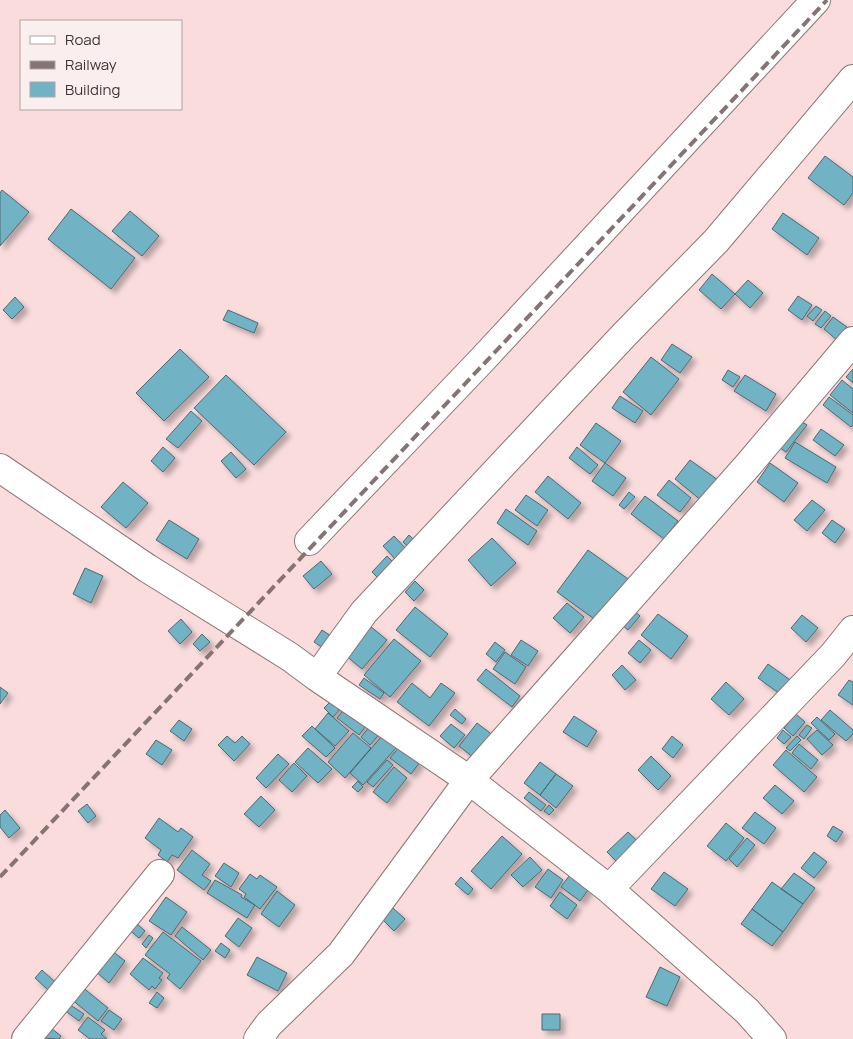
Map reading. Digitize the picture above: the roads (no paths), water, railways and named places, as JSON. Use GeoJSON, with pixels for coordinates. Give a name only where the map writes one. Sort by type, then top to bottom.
{"type":"FeatureCollection","features":[{"type":"Feature","properties":{"kind":"street"},"geometry":{"type":"LineString","coordinates":[[309,541],[481,361],[816,0]]}},
{"type":"Feature","properties":{"kind":"street"},"geometry":{"type":"LineString","coordinates":[[317,677],[364,612],[625,334],[716,241],[853,80]]}},
{"type":"Feature","properties":{"kind":"street"},"geometry":{"type":"LineString","coordinates":[[258,1039],[269,1024],[341,954],[469,780],[749,464],[853,341]]}},
{"type":"Feature","properties":{"kind":"street"},"geometry":{"type":"LineString","coordinates":[[0,468],[147,568],[290,657],[469,780],[609,890],[747,1011],[772,1039]]}},
{"type":"Feature","properties":{"kind":"street"},"geometry":{"type":"LineString","coordinates":[[609,890],[833,655],[853,630]]}},
{"type":"Feature","properties":{"kind":"street"},"geometry":{"type":"LineString","coordinates":[[26,1039],[160,874]]}},
{"type":"Feature","properties":{"kind":"railway"},"geometry":{"type":"LineString","coordinates":[[0,877],[827,0]]}}]}
